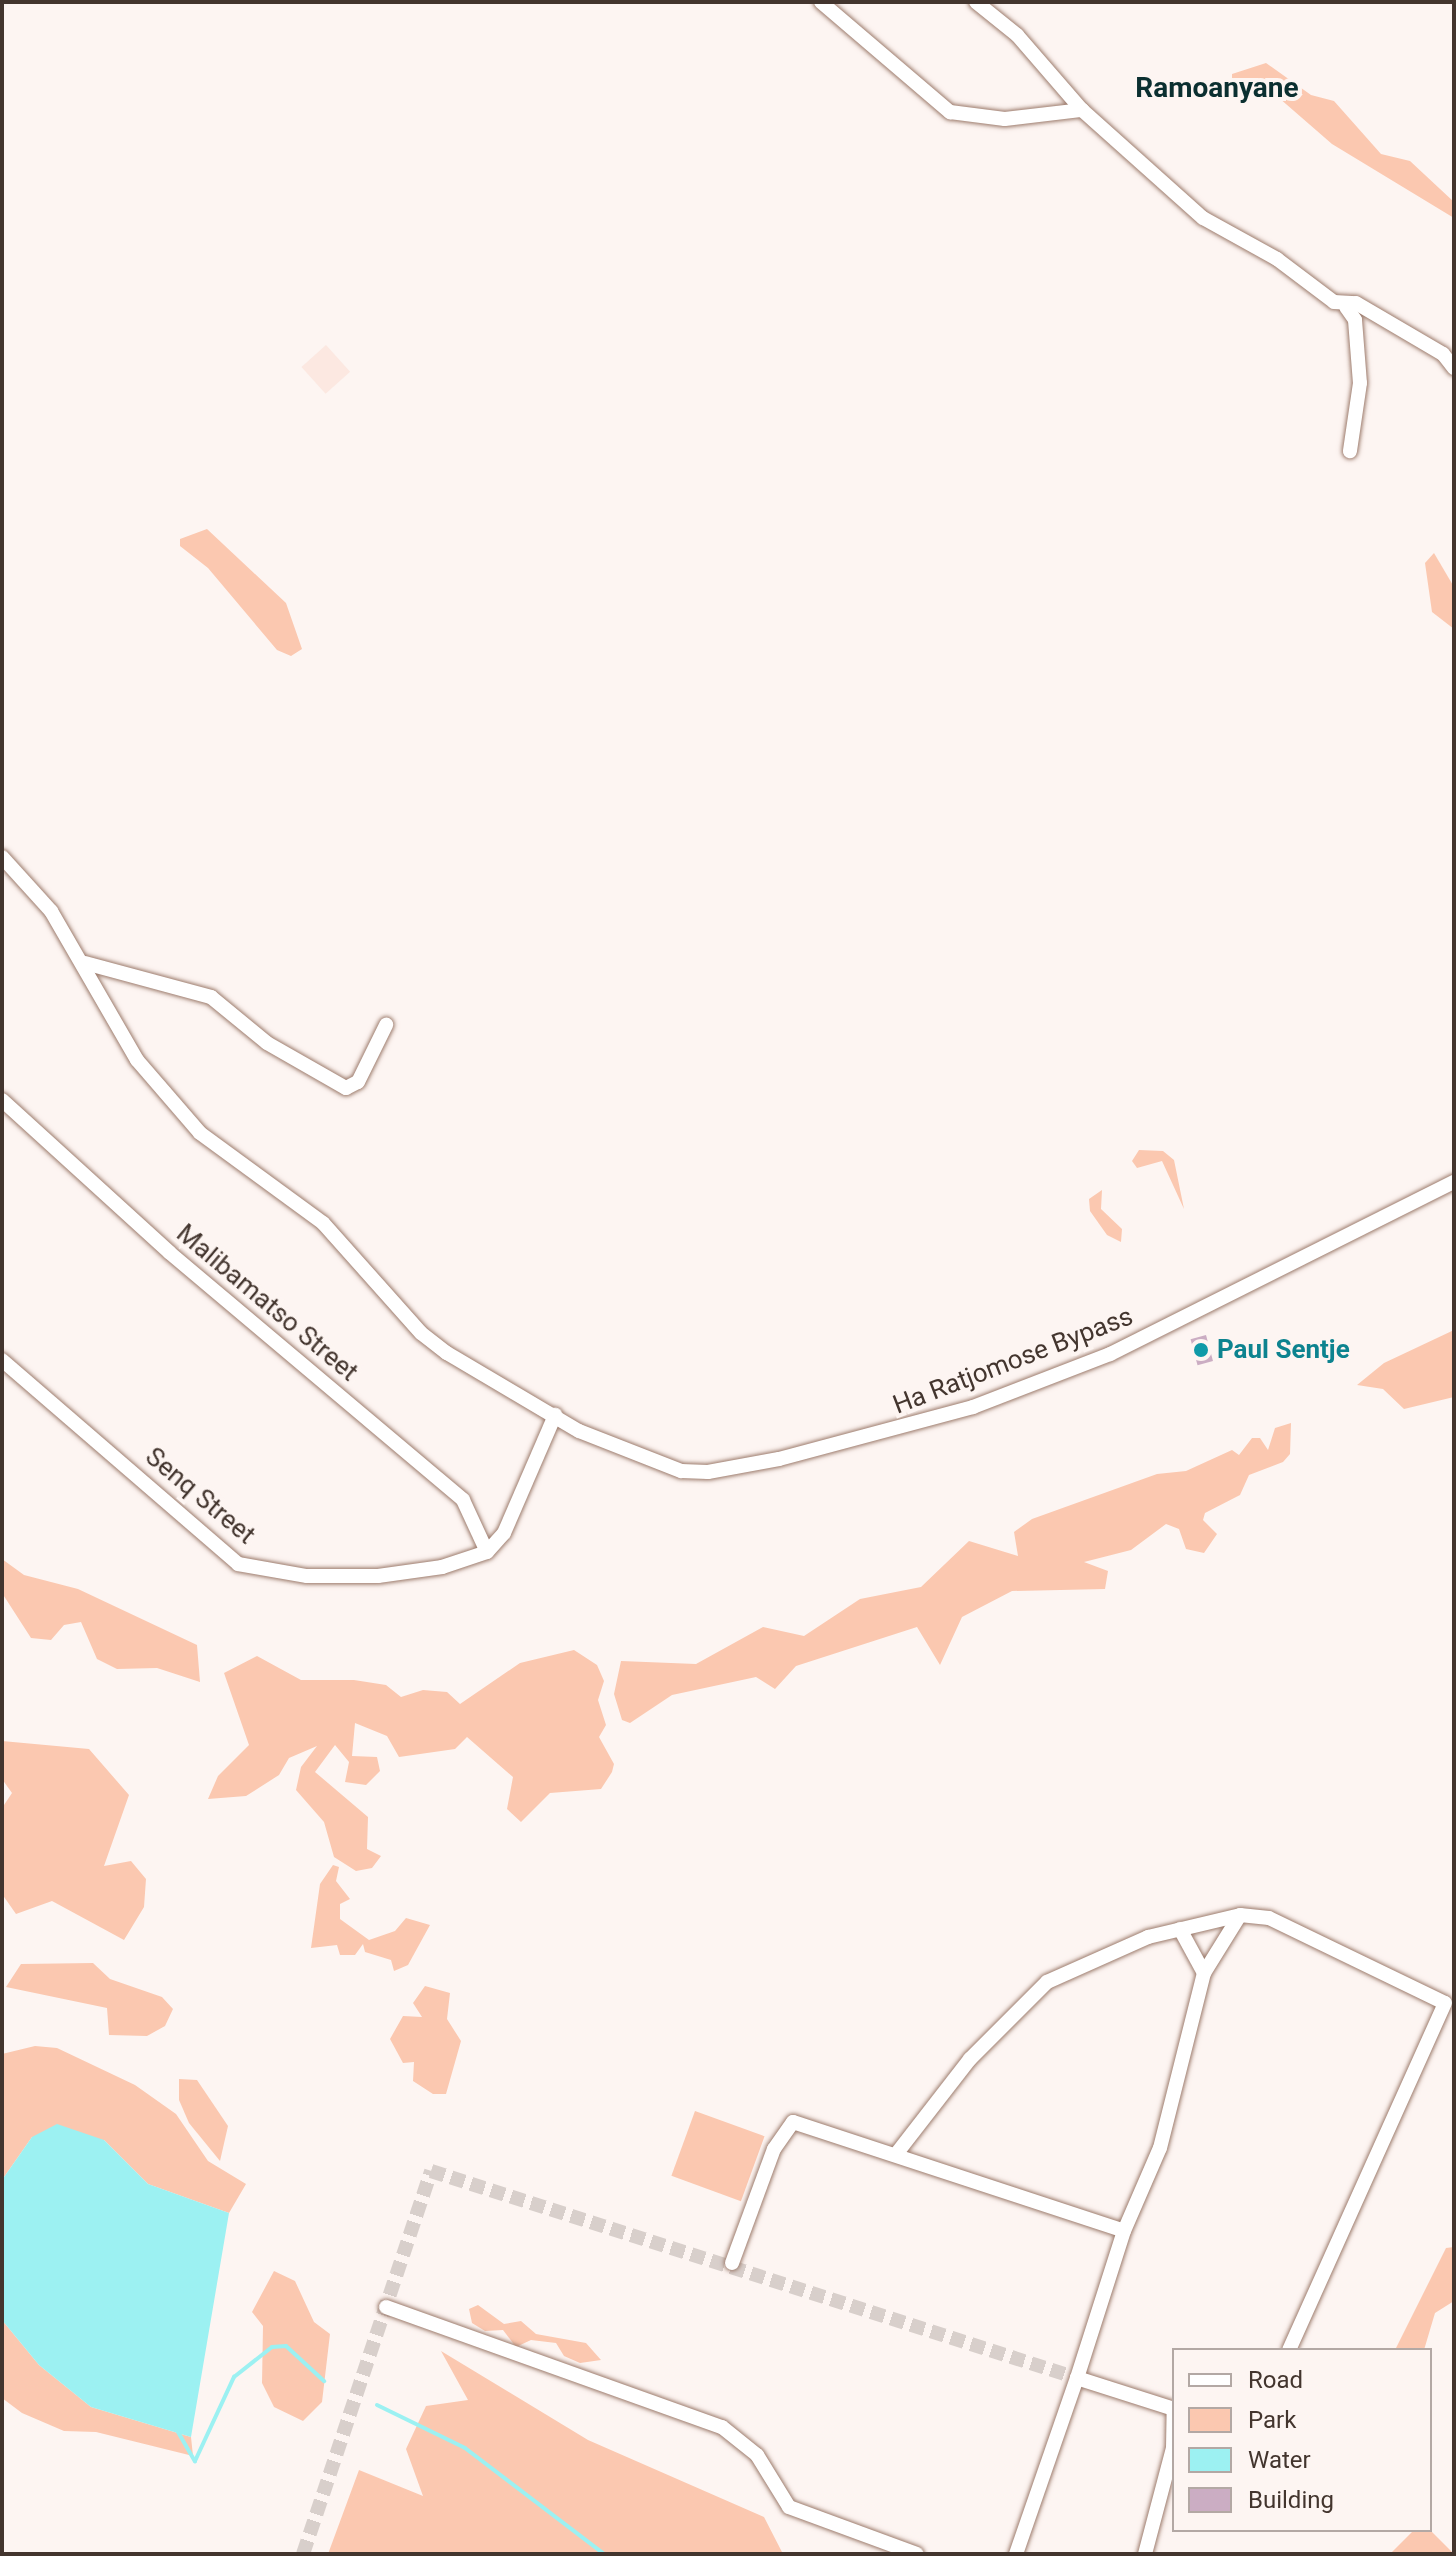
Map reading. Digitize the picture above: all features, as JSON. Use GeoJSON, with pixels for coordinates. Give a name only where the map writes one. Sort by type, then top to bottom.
{"type":"FeatureCollection","features":[{"type":"Feature","properties":{"kind":"street"},"geometry":{"type":"LineString","coordinates":[[821,2],[950,112],[1005,119],[1082,110]]}},
{"type":"Feature","properties":{"kind":"street"},"geometry":{"type":"LineString","coordinates":[[976,2],[1017,35],[1082,110],[1203,218],[1346,307],[1355,320],[1360,383],[1350,451]]}},
{"type":"Feature","properties":{"kind":"street"},"geometry":{"type":"LineString","coordinates":[[1346,307],[1356,303],[1443,354],[1454,368]]}},
{"type":"Feature","properties":{"kind":"street","name":"Ha Ratjomose Bypass"},"geometry":{"type":"LineString","coordinates":[[2,857],[11,874],[51,911],[85,963],[137,1060],[200,1133],[323,1223],[421,1333],[495,1386],[640,1459],[708,1472],[895,1433],[1110,1354],[1454,1182]]}},
{"type":"Feature","properties":{"kind":"street"},"geometry":{"type":"LineString","coordinates":[[85,963],[211,997],[267,1043],[346,1088],[358,1082],[386,1025]]}},
{"type":"Feature","properties":{"kind":"street","name":"Malibamatso Street"},"geometry":{"type":"LineString","coordinates":[[2,1100],[170,1253],[463,1500],[487,1552]]}},
{"type":"Feature","properties":{"kind":"street","name":"Senq Street"},"geometry":{"type":"LineString","coordinates":[[2,1360],[238,1564],[307,1576],[378,1576],[442,1567],[487,1552]]}},
{"type":"Feature","properties":{"kind":"street"},"geometry":{"type":"LineString","coordinates":[[487,1552],[504,1533],[555,1415]]}},
{"type":"Feature","properties":{"kind":"street"},"geometry":{"type":"LineString","coordinates":[[1016,2554],[1124,2231],[1160,2148],[1204,1973],[1240,1915]]}},
{"type":"Feature","properties":{"kind":"street"},"geometry":{"type":"LineString","coordinates":[[897,2153],[970,2059],[1047,1982],[1180,1929],[1240,1915],[1269,1918],[1445,2003],[1290,2348]]}},
{"type":"Feature","properties":{"kind":"street"},"geometry":{"type":"LineString","coordinates":[[1180,1929],[1204,1973]]}},
{"type":"Feature","properties":{"kind":"street"},"geometry":{"type":"LineString","coordinates":[[732,2263],[774,2149],[793,2122],[897,2153],[1124,2231]]}},
{"type":"Feature","properties":{"kind":"street"},"geometry":{"type":"LineString","coordinates":[[386,2307],[722,2427],[757,2455],[789,2507],[917,2554]]}},
{"type":"Feature","properties":{"kind":"street"},"geometry":{"type":"LineString","coordinates":[[1077,2378],[1172,2408]]}},
{"type":"Feature","properties":{"kind":"street"},"geometry":{"type":"LineString","coordinates":[[1145,2554],[1172,2452]]}},
{"type":"Feature","properties":{"kind":"shaded area"},"geometry":{"type":"Polygon","coordinates":[[[326,345],[350,372],[326,394],[301,367],[326,345]]]}},
{"type":"Feature","properties":{"kind":"green space"},"geometry":{"type":"Polygon","coordinates":[[[1266,63],[1311,95],[1334,101],[1381,154],[1410,161],[1454,202],[1454,218],[1332,144],[1271,91],[1245,92],[1232,79],[1232,74],[1266,63]]]}},
{"type":"Feature","properties":{"kind":"green space"},"geometry":{"type":"Polygon","coordinates":[[[207,529],[286,603],[302,649],[291,656],[277,650],[208,568],[180,546],[180,539],[207,529]]]}},
{"type":"Feature","properties":{"kind":"green space"},"geometry":{"type":"Polygon","coordinates":[[[1434,553],[1454,587],[1454,629],[1432,612],[1425,563],[1434,553]]]}},
{"type":"Feature","properties":{"kind":"green space"},"geometry":{"type":"Polygon","coordinates":[[[1139,1150],[1163,1151],[1174,1160],[1184,1209],[1162,1161],[1137,1168],[1132,1161],[1139,1150]]]}},
{"type":"Feature","properties":{"kind":"green space"},"geometry":{"type":"Polygon","coordinates":[[[1102,1190],[1101,1209],[1122,1229],[1121,1242],[1107,1235],[1090,1211],[1089,1199],[1102,1190]]]}},
{"type":"Feature","properties":{"kind":"green space"},"geometry":{"type":"Polygon","coordinates":[[[1454,1330],[1454,1397],[1404,1409],[1383,1389],[1357,1385],[1384,1363],[1454,1330]]]}},
{"type":"Feature","properties":{"kind":"green space"},"geometry":{"type":"Polygon","coordinates":[[[1291,1423],[1290,1454],[1283,1462],[1249,1475],[1240,1495],[1205,1513],[1203,1520],[1217,1534],[1204,1553],[1186,1549],[1179,1529],[1166,1524],[1131,1550],[1084,1562],[1108,1571],[1105,1589],[1012,1591],[962,1617],[940,1665],[917,1627],[796,1666],[775,1689],[756,1677],[672,1695],[630,1723],[622,1720],[614,1694],[621,1661],[696,1664],[763,1627],[804,1636],[860,1599],[921,1587],[969,1541],[1018,1556],[1014,1532],[1032,1519],[1157,1474],[1186,1471],[1232,1450],[1239,1455],[1252,1438],[1260,1438],[1268,1450],[1275,1428],[1291,1423]]]}},
{"type":"Feature","properties":{"kind":"green space"},"geometry":{"type":"Polygon","coordinates":[[[2,1559],[24,1575],[78,1589],[197,1645],[200,1682],[157,1668],[117,1669],[97,1659],[81,1622],[64,1625],[51,1640],[31,1638],[2,1593],[2,1559]]]}},
{"type":"Feature","properties":{"kind":"green space"},"geometry":{"type":"Polygon","coordinates":[[[574,1650],[597,1665],[604,1681],[598,1700],[606,1725],[599,1737],[614,1764],[612,1772],[601,1789],[550,1793],[521,1822],[507,1809],[513,1777],[467,1737],[455,1749],[399,1757],[387,1736],[355,1723],[352,1756],[377,1757],[380,1771],[366,1785],[345,1782],[349,1762],[335,1745],[315,1772],[368,1817],[367,1849],[381,1856],[372,1868],[356,1871],[334,1857],[324,1822],[296,1790],[301,1767],[317,1746],[289,1758],[279,1775],[246,1796],[208,1799],[218,1776],[249,1745],[224,1673],[257,1656],[301,1680],[354,1680],[386,1685],[401,1697],[423,1690],[447,1692],[460,1704],[520,1663],[574,1650]]]}},
{"type":"Feature","properties":{"kind":"green space"},"geometry":{"type":"Polygon","coordinates":[[[2,1741],[89,1749],[129,1795],[104,1866],[131,1861],[146,1879],[144,1907],[124,1940],[52,1901],[16,1914],[2,1894],[2,1808],[12,1793],[2,1779],[2,1741]]]}},
{"type":"Feature","properties":{"kind":"green space"},"geometry":{"type":"Polygon","coordinates":[[[333,1865],[339,1867],[336,1881],[350,1899],[340,1904],[340,1919],[369,1940],[395,1931],[406,1918],[430,1925],[408,1965],[394,1971],[391,1960],[365,1952],[363,1944],[355,1955],[340,1955],[337,1945],[311,1948],[320,1884],[333,1865]]]}},
{"type":"Feature","properties":{"kind":"green space"},"geometry":{"type":"Polygon","coordinates":[[[93,1963],[110,1979],[162,1997],[173,2009],[165,2026],[147,2036],[109,2035],[107,2008],[6,1987],[21,1964],[93,1963]]]}},
{"type":"Feature","properties":{"kind":"green space"},"geometry":{"type":"Polygon","coordinates":[[[425,1986],[450,1993],[447,2019],[461,2041],[446,2094],[433,2094],[413,2081],[414,2062],[403,2063],[390,2039],[403,2016],[422,2017],[413,2003],[425,1986]]]}},
{"type":"Feature","properties":{"kind":"green space"},"geometry":{"type":"Polygon","coordinates":[[[35,2046],[57,2048],[135,2085],[176,2114],[208,2161],[246,2184],[229,2213],[148,2184],[104,2140],[32,2137],[2,2180],[2,2054],[35,2046]]]}},
{"type":"Feature","properties":{"kind":"green space"},"geometry":{"type":"Polygon","coordinates":[[[179,2079],[197,2080],[228,2126],[220,2161],[189,2123],[179,2100],[179,2079]]]}},
{"type":"Feature","properties":{"kind":"green space"},"geometry":{"type":"Polygon","coordinates":[[[695,2111],[765,2136],[741,2201],[671,2176],[695,2111]]]}},
{"type":"Feature","properties":{"kind":"green space"},"geometry":{"type":"Polygon","coordinates":[[[1454,2247],[1454,2301],[1435,2313],[1425,2348],[1396,2348],[1446,2248],[1454,2247]]]}},
{"type":"Feature","properties":{"kind":"green space"},"geometry":{"type":"Polygon","coordinates":[[[274,2271],[295,2281],[314,2322],[330,2334],[322,2402],[303,2421],[274,2407],[262,2383],[263,2326],[252,2312],[274,2271]]]}},
{"type":"Feature","properties":{"kind":"green space"},"geometry":{"type":"Polygon","coordinates":[[[478,2305],[504,2324],[521,2321],[536,2334],[586,2343],[601,2360],[580,2363],[564,2356],[556,2343],[531,2340],[516,2347],[503,2330],[485,2331],[472,2323],[469,2309],[478,2305]]]}},
{"type":"Feature","properties":{"kind":"green space"},"geometry":{"type":"Polygon","coordinates":[[[2,2320],[39,2365],[91,2407],[191,2437],[193,2456],[96,2432],[64,2431],[22,2413],[2,2398],[2,2320]]]}},
{"type":"Feature","properties":{"kind":"green space"},"geometry":{"type":"Polygon","coordinates":[[[441,2351],[588,2440],[764,2517],[783,2554],[328,2554],[359,2470],[423,2496],[406,2449],[426,2406],[468,2400],[441,2351]]]}},
{"type":"Feature","properties":{"kind":"green space"},"geometry":{"type":"Polygon","coordinates":[[[1412,2532],[1432,2532],[1454,2554],[1390,2554],[1412,2532]]]}},
{"type":"Feature","properties":{"kind":"water"},"geometry":{"type":"Polygon","coordinates":[[[57,2124],[104,2140],[148,2184],[229,2213],[191,2437],[91,2407],[39,2365],[2,2320],[2,2180],[32,2137],[57,2124]]]}},
{"type":"Feature","properties":{"kind":"building","name":"Paul Sentje"},"geometry":{"type":"Polygon","coordinates":[[[1206,1335],[1213,1361],[1198,1365],[1191,1339],[1206,1335]]]}},
{"type":"Feature","properties":{"kind":"waterway"},"geometry":{"type":"LineString","coordinates":[[178,2432],[195,2461],[234,2377],[272,2347],[286,2346],[324,2381]]}},
{"type":"Feature","properties":{"kind":"waterway"},"geometry":{"type":"LineString","coordinates":[[377,2405],[465,2448],[604,2554]]}},
{"type":"Feature","properties":{"kind":"tunnel"},"geometry":{"type":"LineString","coordinates":[[303,2554],[431,2171],[1077,2378]]}},
{"type":"Feature","properties":{"kind":"place","name":"Paul Sentje"},"geometry":{"type":"Point","coordinates":[1201,1350]}},
{"type":"Feature","properties":{"kind":"district","name":"Ramoanyane"},"geometry":{"type":"Point","coordinates":[1217,88]}}]}
